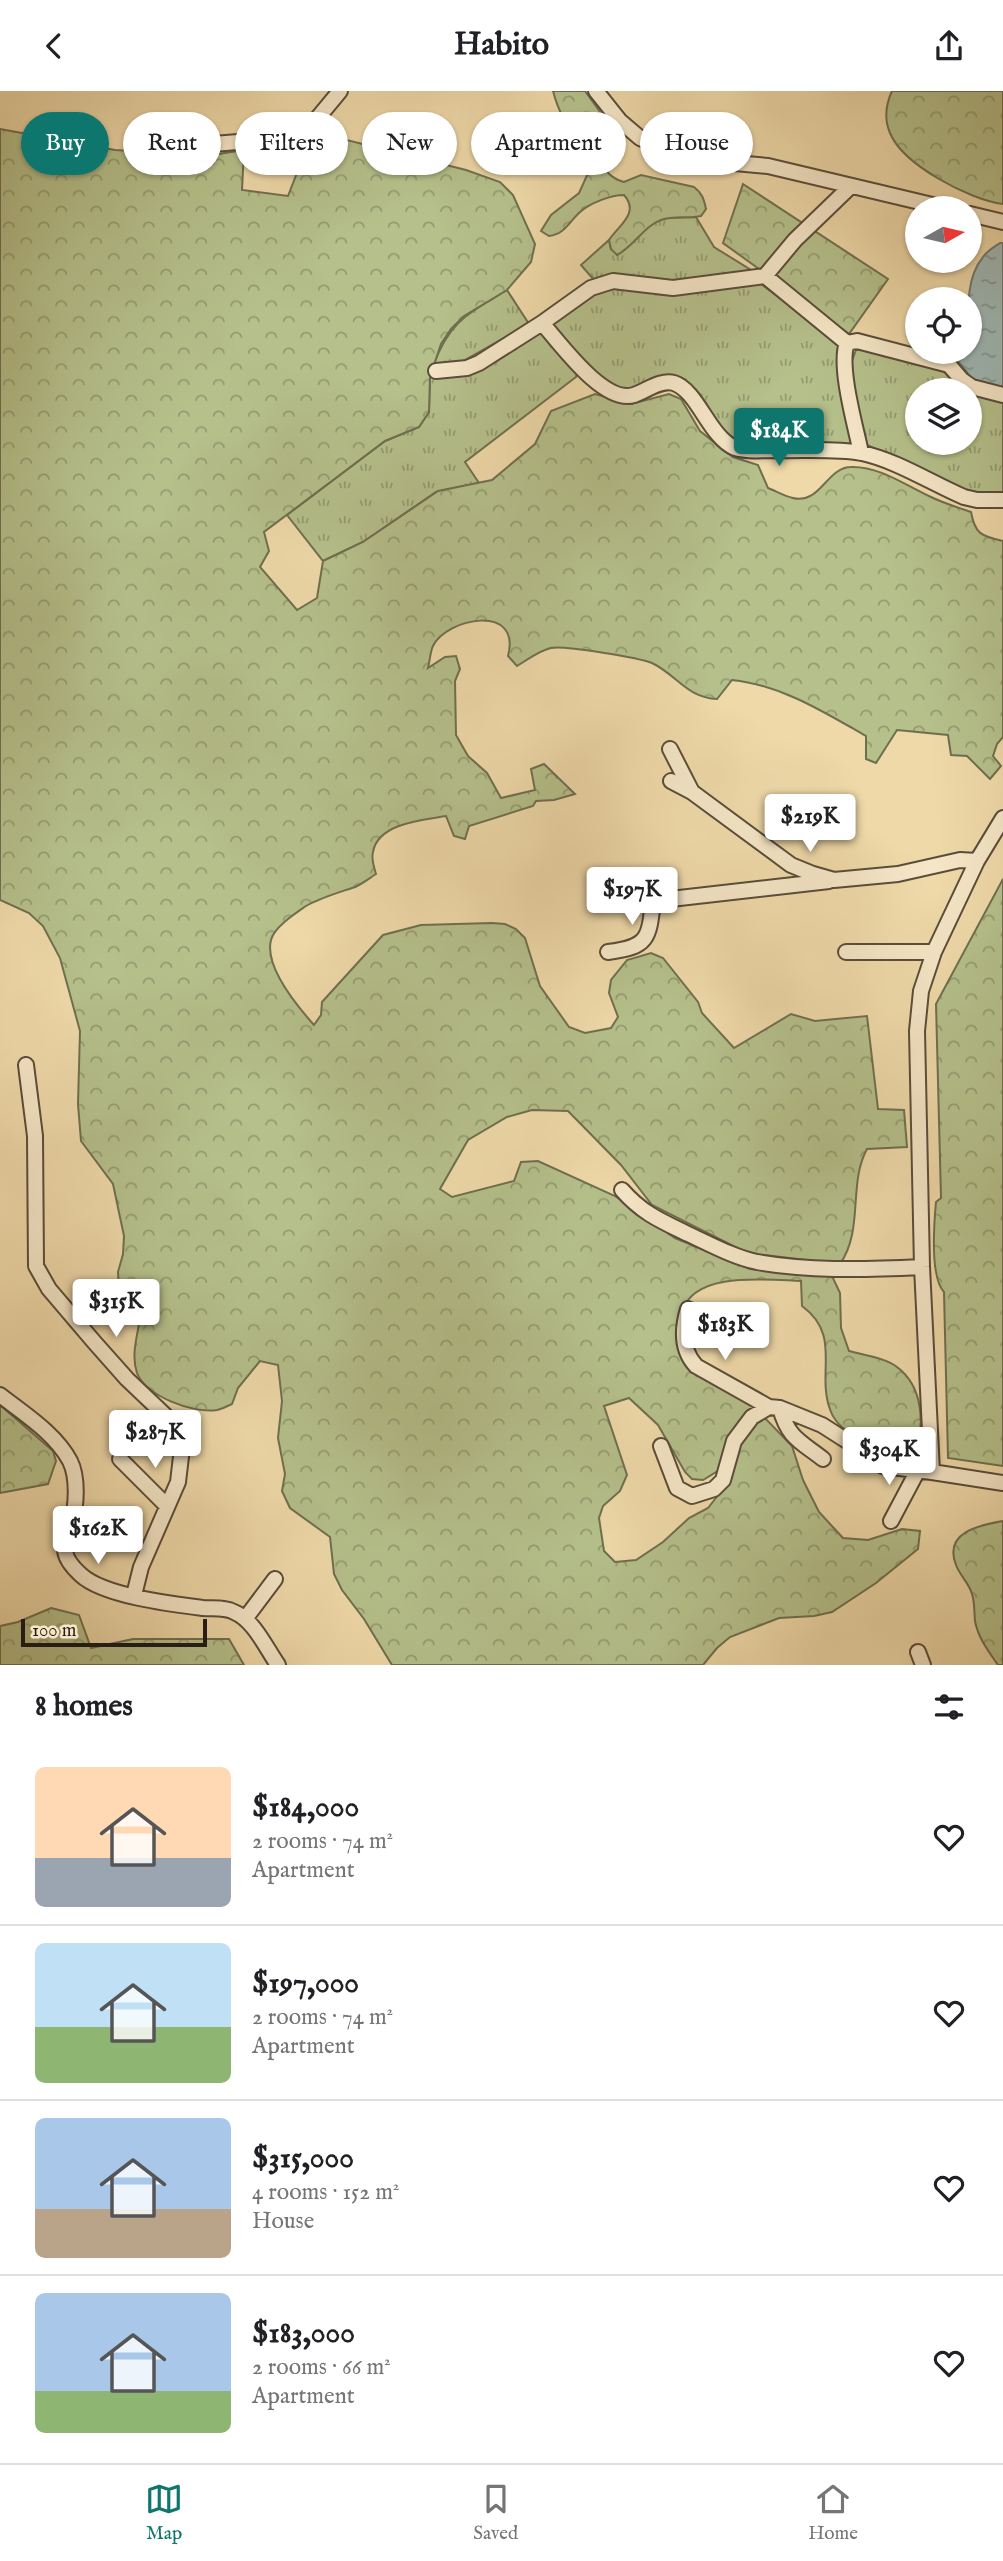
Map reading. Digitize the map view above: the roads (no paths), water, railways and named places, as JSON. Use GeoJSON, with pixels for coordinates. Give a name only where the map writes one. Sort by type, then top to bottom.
{"type":"FeatureCollection","features":[{"type":"Feature","properties":{"kind":"street"},"geometry":{"type":"LineString","coordinates":[[221,143],[274,139],[302,132],[316,120],[340,91]]}},
{"type":"Feature","properties":{"kind":"street"},"geometry":{"type":"LineString","coordinates":[[596,91],[620,121],[640,138],[668,150],[713,161],[768,166],[905,199]]}},
{"type":"Feature","properties":{"kind":"street"},"geometry":{"type":"LineString","coordinates":[[436,371],[467,368],[479,363],[591,288],[612,281],[673,289],[765,276],[795,240],[851,186]]}},
{"type":"Feature","properties":{"kind":"street"},"geometry":{"type":"LineString","coordinates":[[982,217],[1003,222]]}},
{"type":"Feature","properties":{"kind":"street"},"geometry":{"type":"LineString","coordinates":[[765,276],[847,343]]}},
{"type":"Feature","properties":{"kind":"street"},"geometry":{"type":"LineString","coordinates":[[542,323],[592,379],[616,393],[632,396],[664,383],[674,383],[684,390],[718,435],[736,448],[861,453],[888,461],[964,497],[977,501],[1003,501]]}},
{"type":"Feature","properties":{"kind":"street"},"geometry":{"type":"LineString","coordinates":[[847,343],[857,341],[949,365],[972,387],[1003,395]]}},
{"type":"Feature","properties":{"kind":"street"},"geometry":{"type":"LineString","coordinates":[[847,343],[844,350],[845,371],[861,453]]}},
{"type":"Feature","properties":{"kind":"street"},"geometry":{"type":"LineString","coordinates":[[670,749],[692,792]]}},
{"type":"Feature","properties":{"kind":"street"},"geometry":{"type":"LineString","coordinates":[[671,781],[692,792],[791,865],[834,880]]}},
{"type":"Feature","properties":{"kind":"street"},"geometry":{"type":"LineString","coordinates":[[891,1521],[925,1471],[916,1031],[921,991],[933,952],[976,861],[1003,818]]}},
{"type":"Feature","properties":{"kind":"street"},"geometry":{"type":"LineString","coordinates":[[598,903],[653,901],[898,874],[960,860],[976,861]]}},
{"type":"Feature","properties":{"kind":"street"},"geometry":{"type":"LineString","coordinates":[[608,952],[636,947],[645,941],[650,930],[653,901]]}},
{"type":"Feature","properties":{"kind":"street"},"geometry":{"type":"LineString","coordinates":[[846,952],[933,952]]}},
{"type":"Feature","properties":{"kind":"street"},"geometry":{"type":"LineString","coordinates":[[26,1065],[35,1136],[36,1266],[49,1289],[95,1343],[127,1379],[169,1419],[182,1448],[178,1482],[166,1505],[134,1595]]}},
{"type":"Feature","properties":{"kind":"street"},"geometry":{"type":"LineString","coordinates":[[622,1190],[637,1208],[658,1220],[756,1262],[838,1269],[922,1267]]}},
{"type":"Feature","properties":{"kind":"street"},"geometry":{"type":"LineString","coordinates":[[688,1309],[684,1337],[688,1358],[696,1366],[774,1408],[822,1425],[883,1466],[1003,1483]]}},
{"type":"Feature","properties":{"kind":"street"},"geometry":{"type":"LineString","coordinates":[[0,1395],[61,1446],[71,1463],[76,1496],[71,1524],[65,1535],[64,1550],[68,1562],[91,1583],[103,1589],[234,1611],[245,1619],[278,1665]]}},
{"type":"Feature","properties":{"kind":"street"},"geometry":{"type":"LineString","coordinates":[[661,1445],[677,1488],[692,1496],[714,1489],[723,1480],[734,1441],[752,1417],[774,1408]]}},
{"type":"Feature","properties":{"kind":"street"},"geometry":{"type":"LineString","coordinates":[[774,1408],[790,1434],[824,1459]]}},
{"type":"Feature","properties":{"kind":"street"},"geometry":{"type":"LineString","coordinates":[[120,1459],[166,1505]]}},
{"type":"Feature","properties":{"kind":"street"},"geometry":{"type":"LineString","coordinates":[[245,1619],[275,1579]]}},
{"type":"Feature","properties":{"kind":"water"},"geometry":{"type":"Polygon","coordinates":[[[1003,243],[1003,390],[982,386],[982,378],[971,378],[960,364],[982,364],[982,287],[970,287],[974,273],[982,273],[982,259],[991,249],[1003,243]]]}}]}
